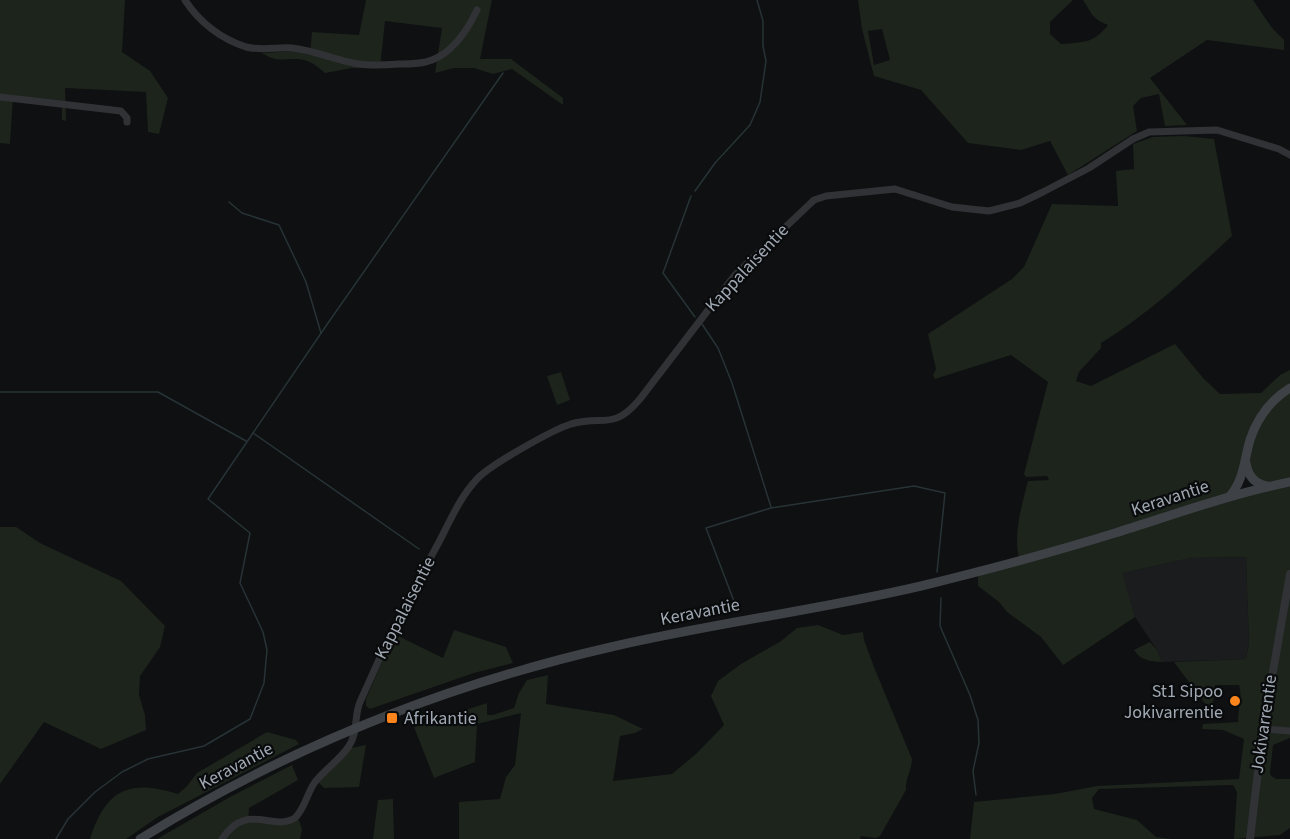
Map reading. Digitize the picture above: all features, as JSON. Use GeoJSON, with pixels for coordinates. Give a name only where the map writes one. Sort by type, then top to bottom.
{"type":"FeatureCollection","features":[{"type":"Feature","properties":{"kind":"main road"},"geometry":{"type":"LineString","coordinates":[[1228,497],[1236,488],[1260,419],[1272,402],[1290,387]]}},
{"type":"Feature","properties":{"kind":"main road"},"geometry":{"type":"LineString","coordinates":[[1246,462],[1246,468],[1253,480],[1260,485],[1270,486]]}},
{"type":"Feature","properties":{"kind":"main road","name":"Keravantie"},"geometry":{"type":"LineString","coordinates":[[140,839],[236,784],[292,756],[355,728],[463,688],[550,662],[666,635],[952,579],[1065,549],[1228,497],[1290,482]]}},
{"type":"Feature","properties":{"kind":"street"},"geometry":{"type":"LineString","coordinates":[[185,0],[214,31],[246,47],[292,48],[358,64],[377,65],[422,63],[435,59],[460,37],[477,10]]}},
{"type":"Feature","properties":{"kind":"street"},"geometry":{"type":"LineString","coordinates":[[0,97],[121,111],[127,118],[127,122]]}},
{"type":"Feature","properties":{"kind":"street","name":"Kappalaisentie"},"geometry":{"type":"LineString","coordinates":[[355,728],[359,705],[405,604],[462,498],[477,479],[496,465],[557,430],[574,424],[614,421],[626,414],[735,275],[814,200],[826,196],[895,189],[952,207],[989,211],[1043,192],[1149,132],[1216,130],[1279,149],[1290,155]]}},
{"type":"Feature","properties":{"kind":"street","name":"Jokivarrentie"},"geometry":{"type":"LineString","coordinates":[[1250,839],[1263,729],[1290,574]]}},
{"type":"Feature","properties":{"kind":"street"},"geometry":{"type":"LineString","coordinates":[[222,839],[240,822],[257,819],[282,822],[295,818],[315,782],[350,745],[355,728]]}},
{"type":"Feature","properties":{"kind":"street"},"geometry":{"type":"LineString","coordinates":[[1263,729],[1290,731]]}},
{"type":"Feature","properties":{"kind":"shaded area"},"geometry":{"type":"Polygon","coordinates":[[[0,0],[125,0],[122,52],[150,71],[168,98],[159,134],[148,132],[146,92],[65,88],[66,121],[62,120],[62,103],[13,97],[10,144],[0,143],[0,0]]]}},
{"type":"Feature","properties":{"kind":"shaded area"},"geometry":{"type":"Polygon","coordinates":[[[366,0],[492,0],[480,59],[511,59],[563,98],[563,105],[512,69],[493,74],[474,68],[454,68],[435,73],[442,28],[385,21],[380,68],[352,68],[325,73],[307,61],[274,59],[262,53],[295,51],[310,55],[312,32],[359,35],[366,0]]]}},
{"type":"Feature","properties":{"kind":"shaded area"},"geometry":{"type":"Polygon","coordinates":[[[858,0],[1073,0],[1050,22],[1050,34],[1061,44],[1092,39],[1108,25],[1095,18],[1083,0],[1253,0],[1272,28],[1284,40],[1284,50],[1207,40],[1150,78],[1187,125],[1165,126],[1159,94],[1141,98],[1133,106],[1137,131],[1068,175],[1050,141],[1021,150],[968,143],[921,90],[874,76],[862,29],[858,0]],[[882,29],[868,31],[874,65],[890,60],[882,29]]]}},
{"type":"Feature","properties":{"kind":"shaded area"},"geometry":{"type":"Polygon","coordinates":[[[1184,136],[1214,139],[1232,236],[1153,306],[1101,343],[1101,348],[1079,372],[1076,381],[1091,386],[1175,344],[1204,379],[1220,394],[1261,393],[1280,375],[1290,370],[1290,738],[1273,745],[1270,773],[1276,779],[1290,779],[1290,828],[1280,835],[1234,839],[1237,792],[1233,785],[1099,789],[1092,798],[1094,809],[1137,820],[1156,837],[1171,839],[970,839],[974,802],[1055,794],[1097,786],[1239,779],[1244,739],[1223,730],[1202,729],[1203,724],[1238,722],[1239,685],[1215,685],[1212,713],[1174,662],[1246,659],[1249,643],[1246,557],[1191,558],[1122,573],[1135,617],[1063,665],[1041,637],[1007,612],[999,602],[978,586],[978,572],[1020,561],[1017,531],[1028,481],[1049,480],[1047,476],[1026,477],[1024,474],[1048,382],[1011,355],[935,379],[933,375],[936,369],[928,334],[1012,279],[1024,267],[1052,204],[1118,206],[1116,171],[1134,169],[1133,144],[1153,137],[1184,136]],[[1246,468],[1229,496],[1260,485],[1246,468]]]}},
{"type":"Feature","properties":{"kind":"shaded area"},"geometry":{"type":"Polygon","coordinates":[[[561,372],[570,400],[557,405],[547,376],[561,372]]]}},
{"type":"Feature","properties":{"kind":"shaded area"},"geometry":{"type":"Polygon","coordinates":[[[0,527],[16,527],[40,543],[121,581],[165,626],[160,647],[140,676],[139,695],[145,715],[146,730],[101,749],[44,722],[0,784],[0,527]]]}},
{"type":"Feature","properties":{"kind":"shaded area"},"geometry":{"type":"Polygon","coordinates":[[[1246,557],[1249,643],[1246,659],[1162,662],[1157,650],[1135,617],[1121,573],[1191,558],[1246,557]]]}},
{"type":"Feature","properties":{"kind":"shaded area"},"geometry":{"type":"Polygon","coordinates":[[[818,625],[843,635],[863,632],[874,667],[912,759],[906,790],[880,836],[876,838],[861,836],[860,839],[459,839],[459,802],[500,799],[506,777],[515,765],[521,713],[477,724],[475,762],[434,778],[414,727],[487,703],[487,715],[514,708],[527,680],[548,675],[546,704],[614,715],[643,729],[620,736],[613,781],[672,774],[697,753],[724,725],[711,696],[718,681],[741,664],[781,641],[797,628],[818,625]]]}},
{"type":"Feature","properties":{"kind":"shaded area"},"geometry":{"type":"Polygon","coordinates":[[[454,630],[506,647],[513,663],[474,673],[370,709],[366,706],[366,699],[394,634],[443,658],[454,630]]]}},
{"type":"Feature","properties":{"kind":"shaded area"},"geometry":{"type":"Polygon","coordinates":[[[1150,642],[1157,650],[1162,662],[1143,658],[1134,650],[1150,642]]]}},
{"type":"Feature","properties":{"kind":"shaded area"},"geometry":{"type":"Polygon","coordinates":[[[267,732],[296,740],[299,744],[158,817],[126,839],[90,839],[104,809],[122,792],[133,788],[146,788],[178,794],[197,773],[267,732]]]}},
{"type":"Feature","properties":{"kind":"shaded area"},"geometry":{"type":"Polygon","coordinates":[[[366,745],[359,787],[324,788],[318,782],[351,748],[366,745]]]}},
{"type":"Feature","properties":{"kind":"shaded area"},"geometry":{"type":"Polygon","coordinates":[[[292,765],[298,780],[249,808],[248,822],[285,823],[299,820],[302,830],[300,839],[157,839],[230,797],[292,765]]]}},
{"type":"Feature","properties":{"kind":"shaded area"},"geometry":{"type":"Polygon","coordinates":[[[393,799],[394,839],[373,839],[378,800],[393,799]]]}},
{"type":"Feature","properties":{"kind":"waterway"},"geometry":{"type":"LineString","coordinates":[[695,191],[715,163],[750,125],[760,102],[766,61],[763,46],[763,21],[757,0]]}},
{"type":"Feature","properties":{"kind":"waterway"},"geometry":{"type":"LineString","coordinates":[[56,839],[68,819],[95,792],[122,772],[148,759],[204,746],[250,719],[264,683],[267,650],[263,632],[240,583],[250,533],[208,499],[503,73]]}},
{"type":"Feature","properties":{"kind":"waterway"},"geometry":{"type":"LineString","coordinates":[[691,196],[663,273],[695,317]]}},
{"type":"Feature","properties":{"kind":"waterway"},"geometry":{"type":"LineString","coordinates":[[229,202],[242,213],[279,225],[306,282],[321,333]]}},
{"type":"Feature","properties":{"kind":"waterway"},"geometry":{"type":"LineString","coordinates":[[702,324],[718,348],[732,383],[771,507]]}},
{"type":"Feature","properties":{"kind":"waterway"},"geometry":{"type":"LineString","coordinates":[[0,392],[158,392],[246,441]]}},
{"type":"Feature","properties":{"kind":"waterway"},"geometry":{"type":"LineString","coordinates":[[253,433],[419,549]]}},
{"type":"Feature","properties":{"kind":"waterway"},"geometry":{"type":"LineString","coordinates":[[737,609],[706,528],[771,508],[914,486],[945,493],[937,572]]}},
{"type":"Feature","properties":{"kind":"waterway"},"geometry":{"type":"LineString","coordinates":[[941,598],[940,626],[970,695],[978,720],[979,743],[973,771],[976,795]]}},
{"type":"Feature","properties":{"kind":"place","name":"St1 Sipoo Jokivarrentie"},"geometry":{"type":"Point","coordinates":[1235,701]}},
{"type":"Feature","properties":{"kind":"place","name":"Afrikantie"},"geometry":{"type":"Point","coordinates":[392,718]}}]}
